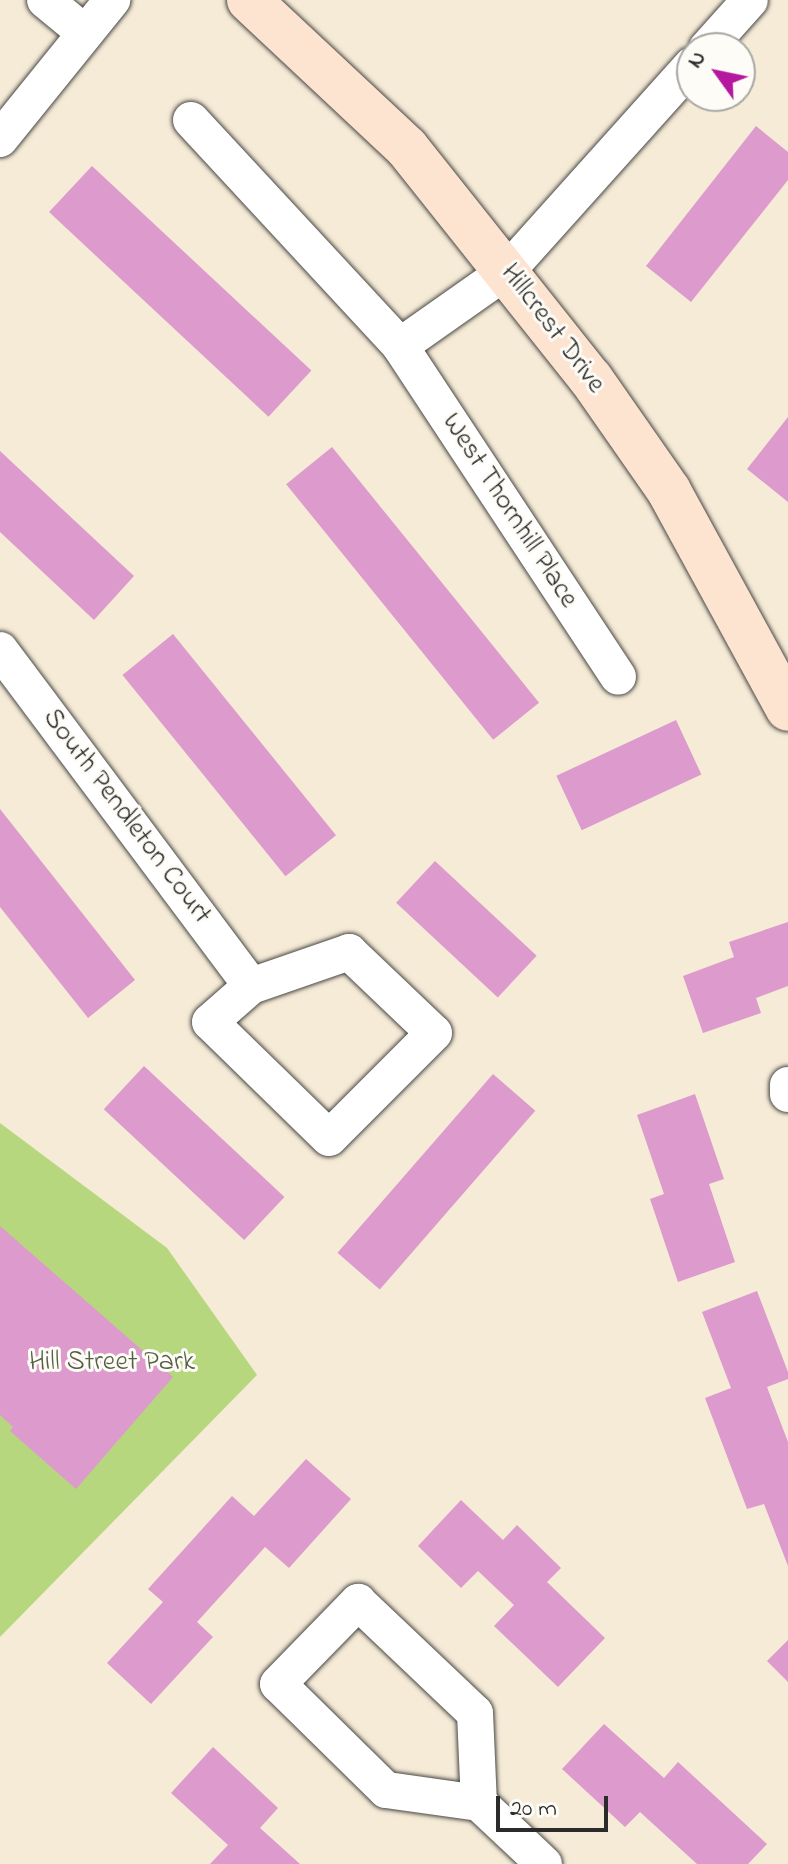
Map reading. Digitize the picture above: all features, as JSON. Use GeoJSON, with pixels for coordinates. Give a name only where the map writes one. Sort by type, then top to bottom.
{"type":"FeatureCollection","features":[{"type":"Feature","properties":{"kind":"street"},"geometry":{"type":"LineString","coordinates":[[45,0],[85,33]]}},
{"type":"Feature","properties":{"kind":"street"},"geometry":{"type":"LineString","coordinates":[[0,139],[112,0]]}},
{"type":"Feature","properties":{"kind":"street","name":"Hillcrest Drive"},"geometry":{"type":"LineString","coordinates":[[249,0],[407,148],[508,270],[669,491],[782,678]]}},
{"type":"Feature","properties":{"kind":"street"},"geometry":{"type":"LineString","coordinates":[[721,32],[750,0]]}},
{"type":"Feature","properties":{"kind":"street"},"geometry":{"type":"LineString","coordinates":[[400,346],[508,270],[676,83]]}},
{"type":"Feature","properties":{"kind":"street","name":"West Thornhill Place"},"geometry":{"type":"LineString","coordinates":[[191,120],[400,346],[618,677]]}},
{"type":"Feature","properties":{"kind":"street","name":"South Pendleton Court"},"geometry":{"type":"LineString","coordinates":[[0,650],[251,986]]}},
{"type":"Feature","properties":{"kind":"street"},"geometry":{"type":"LineString","coordinates":[[349,952],[434,1033],[329,1138],[210,1022],[251,986],[349,952]]}},
{"type":"Feature","properties":{"kind":"street"},"geometry":{"type":"LineString","coordinates":[[788,1085],[788,1094]]}},
{"type":"Feature","properties":{"kind":"street"},"geometry":{"type":"LineString","coordinates":[[479,1803],[475,1713],[358,1602],[278,1684],[386,1790],[479,1803],[544,1864]]}},
{"type":"Feature","properties":{"kind":"green space","name":"Hill Street Park"},"geometry":{"type":"Polygon","coordinates":[[[0,1123],[167,1248],[257,1375],[0,1637],[0,1123]]]}},
{"type":"Feature","properties":{"kind":"building"},"geometry":{"type":"Polygon","coordinates":[[[756,126],[788,152],[788,180],[691,302],[646,266],[756,126]]]}},
{"type":"Feature","properties":{"kind":"building"},"geometry":{"type":"Polygon","coordinates":[[[92,166],[311,371],[268,417],[49,212],[92,166]]]}},
{"type":"Feature","properties":{"kind":"building"},"geometry":{"type":"Polygon","coordinates":[[[788,417],[788,502],[747,469],[788,417]]]}},
{"type":"Feature","properties":{"kind":"building"},"geometry":{"type":"Polygon","coordinates":[[[332,447],[539,703],[493,740],[286,484],[332,447]]]}},
{"type":"Feature","properties":{"kind":"building"},"geometry":{"type":"Polygon","coordinates":[[[0,451],[134,576],[94,620],[0,532],[0,451]]]}},
{"type":"Feature","properties":{"kind":"building"},"geometry":{"type":"Polygon","coordinates":[[[173,634],[336,835],[285,876],[122,675],[173,634]]]}},
{"type":"Feature","properties":{"kind":"building"},"geometry":{"type":"Polygon","coordinates":[[[676,720],[701,774],[582,830],[556,776],[676,720]]]}},
{"type":"Feature","properties":{"kind":"building"},"geometry":{"type":"Polygon","coordinates":[[[0,809],[135,980],[88,1018],[0,907],[0,809]]]}},
{"type":"Feature","properties":{"kind":"building"},"geometry":{"type":"Polygon","coordinates":[[[435,861],[537,956],[498,997],[396,903],[435,861]]]}},
{"type":"Feature","properties":{"kind":"building"},"geometry":{"type":"Polygon","coordinates":[[[788,922],[788,986],[756,998],[761,1013],[703,1033],[683,976],[734,957],[729,942],[788,922]]]}},
{"type":"Feature","properties":{"kind":"building"},"geometry":{"type":"Polygon","coordinates":[[[144,1066],[284,1197],[244,1240],[104,1109],[144,1066]]]}},
{"type":"Feature","properties":{"kind":"building"},"geometry":{"type":"Polygon","coordinates":[[[493,1074],[535,1111],[380,1290],[338,1253],[493,1074]]]}},
{"type":"Feature","properties":{"kind":"building"},"geometry":{"type":"Polygon","coordinates":[[[695,1094],[724,1179],[709,1184],[735,1262],[678,1282],[650,1199],[664,1194],[637,1115],[695,1094]]]}},
{"type":"Feature","properties":{"kind":"building"},"geometry":{"type":"Polygon","coordinates":[[[0,1226],[173,1377],[76,1489],[10,1431],[13,1427],[0,1415],[0,1226]]]}},
{"type":"Feature","properties":{"kind":"building"},"geometry":{"type":"Polygon","coordinates":[[[757,1291],[788,1372],[788,1379],[767,1387],[788,1442],[788,1566],[764,1504],[747,1509],[705,1398],[731,1388],[702,1312],[757,1291]]]}},
{"type":"Feature","properties":{"kind":"building"},"geometry":{"type":"Polygon","coordinates":[[[306,1459],[351,1499],[289,1568],[265,1547],[197,1622],[213,1637],[151,1704],[107,1663],[163,1602],[148,1589],[232,1496],[254,1516],[306,1459]]]}},
{"type":"Feature","properties":{"kind":"building"},"geometry":{"type":"Polygon","coordinates":[[[461,1500],[503,1540],[517,1525],[561,1568],[547,1582],[605,1638],[558,1687],[494,1626],[514,1605],[478,1571],[461,1588],[418,1546],[461,1500]]]}},
{"type":"Feature","properties":{"kind":"building"},"geometry":{"type":"Polygon","coordinates":[[[788,1640],[788,1682],[767,1661],[788,1640]]]}},
{"type":"Feature","properties":{"kind":"building"},"geometry":{"type":"Polygon","coordinates":[[[604,1724],[664,1778],[678,1762],[767,1844],[748,1864],[697,1864],[640,1812],[625,1827],[562,1769],[604,1724]]]}},
{"type":"Feature","properties":{"kind":"building"},"geometry":{"type":"Polygon","coordinates":[[[213,1747],[278,1808],[260,1828],[300,1864],[210,1864],[228,1845],[171,1793],[213,1747]]]}}]}
